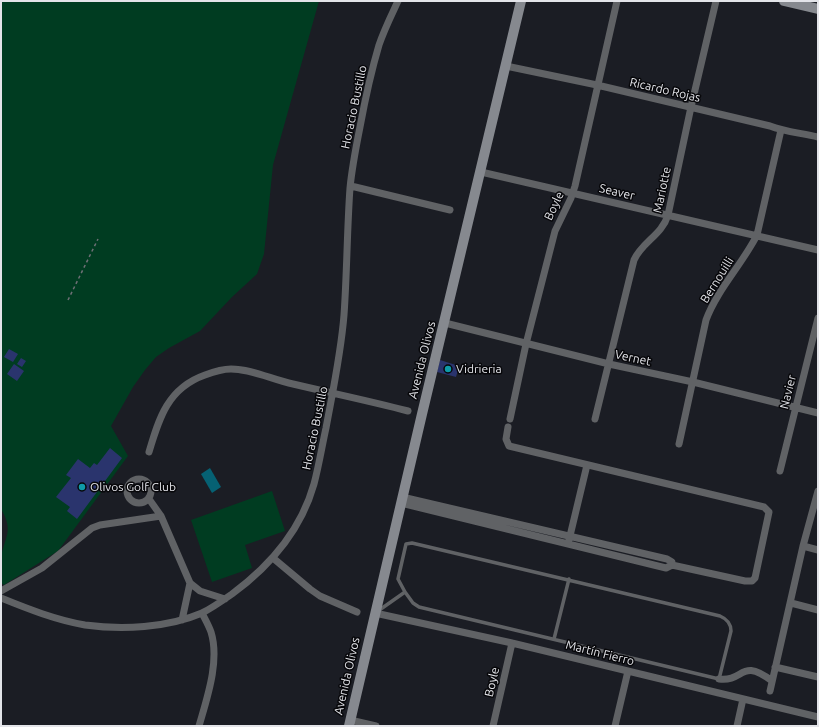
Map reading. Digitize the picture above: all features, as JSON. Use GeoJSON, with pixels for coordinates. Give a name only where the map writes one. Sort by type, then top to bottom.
{"type":"FeatureCollection","features":[{"type":"Feature","properties":{"kind":"street","name":"Horacio Bustillo"},"geometry":{"type":"LineString","coordinates":[[1,598],[60,619],[84,625],[109,627],[137,626],[182,620],[202,613],[225,599],[249,581],[273,558],[287,540],[299,520],[313,486],[334,392],[344,316],[351,186],[363,114],[377,53],[387,24],[398,1]]}},
{"type":"Feature","properties":{"kind":"street","name":"Avenida Olivos"},"geometry":{"type":"LineString","coordinates":[[349,723],[521,1]]}},
{"type":"Feature","properties":{"kind":"street","name":"Boyle"},"geometry":{"type":"LineString","coordinates":[[510,419],[526,344],[555,231],[573,192],[617,1]]}},
{"type":"Feature","properties":{"kind":"street","name":"Mariotte"},"geometry":{"type":"LineString","coordinates":[[596,419],[634,260],[638,252],[663,226],[668,215],[716,1]]}},
{"type":"Feature","properties":{"kind":"street"},"geometry":{"type":"LineString","coordinates":[[784,1],[818,9]]}},
{"type":"Feature","properties":{"kind":"street","name":"Ricardo Rojas"},"geometry":{"type":"LineString","coordinates":[[506,66],[597,85],[770,126],[781,130],[818,137]]}},
{"type":"Feature","properties":{"kind":"street","name":"Bernouilli"},"geometry":{"type":"LineString","coordinates":[[679,444],[709,313],[757,235],[781,130]]}},
{"type":"Feature","properties":{"kind":"street","name":"Seaver"},"geometry":{"type":"LineString","coordinates":[[481,172],[573,192],[818,250]]}},
{"type":"Feature","properties":{"kind":"street"},"geometry":{"type":"LineString","coordinates":[[351,186],[450,210]]}},
{"type":"Feature","properties":{"kind":"street","name":"Navier"},"geometry":{"type":"LineString","coordinates":[[780,471],[818,318]]}},
{"type":"Feature","properties":{"kind":"street","name":"Vernet"},"geometry":{"type":"LineString","coordinates":[[444,323],[609,364],[693,382],[818,413]]}},
{"type":"Feature","properties":{"kind":"street"},"geometry":{"type":"LineString","coordinates":[[149,452],[160,416],[174,395],[183,386],[193,380],[216,371],[230,369],[243,370],[292,384],[334,392],[408,411]]}},
{"type":"Feature","properties":{"kind":"street"},"geometry":{"type":"LineString","coordinates":[[402,500],[498,523],[568,544],[666,568],[672,565],[745,581],[752,581],[754,578],[768,512],[764,507],[509,446],[506,439],[508,427]]}},
{"type":"Feature","properties":{"kind":"street"},"geometry":{"type":"LineString","coordinates":[[568,544],[587,465]]}},
{"type":"Feature","properties":{"kind":"street"},"geometry":{"type":"LineString","coordinates":[[770,691],[803,546],[818,491]]}},
{"type":"Feature","properties":{"kind":"street"},"geometry":{"type":"LineString","coordinates":[[149,499],[161,516],[190,583],[200,591],[225,599]]}},
{"type":"Feature","properties":{"kind":"street"},"geometry":{"type":"LineString","coordinates":[[1,595],[1,591],[42,568],[92,528],[100,525],[161,516]]}},
{"type":"Feature","properties":{"kind":"street"},"geometry":{"type":"LineString","coordinates":[[498,523],[570,536],[667,559],[672,562],[672,565]]}},
{"type":"Feature","properties":{"kind":"street"},"geometry":{"type":"LineString","coordinates":[[803,546],[818,550]]}},
{"type":"Feature","properties":{"kind":"street"},"geometry":{"type":"LineString","coordinates":[[273,558],[320,596],[358,612]]}},
{"type":"Feature","properties":{"kind":"street"},"geometry":{"type":"LineString","coordinates":[[182,620],[190,583]]}},
{"type":"Feature","properties":{"kind":"street"},"geometry":{"type":"LineString","coordinates":[[791,603],[818,610]]}},
{"type":"Feature","properties":{"kind":"street","name":"Martín Fierro"},"geometry":{"type":"LineString","coordinates":[[376,612],[512,643],[818,717]]}},
{"type":"Feature","properties":{"kind":"street"},"geometry":{"type":"LineString","coordinates":[[199,726],[211,682],[213,652],[211,632],[202,613]]}},
{"type":"Feature","properties":{"kind":"street","name":"Boyle"},"geometry":{"type":"LineString","coordinates":[[493,726],[512,643]]}},
{"type":"Feature","properties":{"kind":"street"},"geometry":{"type":"LineString","coordinates":[[776,667],[818,677]]}},
{"type":"Feature","properties":{"kind":"street"},"geometry":{"type":"LineString","coordinates":[[719,679],[726,680],[752,670],[772,681]]}},
{"type":"Feature","properties":{"kind":"street"},"geometry":{"type":"LineString","coordinates":[[615,726],[628,672]]}},
{"type":"Feature","properties":{"kind":"street"},"geometry":{"type":"LineString","coordinates":[[737,726],[744,699]]}},
{"type":"Feature","properties":{"kind":"street"},"geometry":{"type":"LineString","coordinates":[[349,723],[376,726]]}},
{"type":"Feature","properties":{"kind":"lane"},"geometry":{"type":"LineString","coordinates":[[415,543],[720,616],[726,619],[731,627],[731,632],[719,679],[419,607],[413,603],[405,592],[398,579],[406,544],[415,543]]}},
{"type":"Feature","properties":{"kind":"lane"},"geometry":{"type":"LineString","coordinates":[[554,639],[569,579]]}},
{"type":"Feature","properties":{"kind":"lane"},"geometry":{"type":"LineString","coordinates":[[376,612],[405,592]]}},
{"type":"Feature","properties":{"kind":"path"},"geometry":{"type":"LineString","coordinates":[[68,300],[98,239]]}},
{"type":"Feature","properties":{"kind":"green space","name":"Olivos Golf Club"},"geometry":{"type":"Polygon","coordinates":[[[1,1],[319,1],[273,165],[264,254],[257,274],[232,297],[200,331],[156,357],[145,370],[133,387],[111,426],[128,456],[58,551],[4,585],[1,583],[1,560],[8,528],[1,509],[1,1]]]}},
{"type":"Feature","properties":{"kind":"green space"},"geometry":{"type":"Polygon","coordinates":[[[272,491],[285,531],[245,545],[252,568],[212,582],[191,520],[272,491]]]}},
{"type":"Feature","properties":{"kind":"water"},"geometry":{"type":"Polygon","coordinates":[[[210,468],[221,487],[212,493],[201,474],[210,468]]]}},
{"type":"Feature","properties":{"kind":"building"},"geometry":{"type":"Polygon","coordinates":[[[9,349],[18,354],[13,362],[4,357],[9,349]]]}},
{"type":"Feature","properties":{"kind":"building"},"geometry":{"type":"Polygon","coordinates":[[[21,358],[26,361],[22,367],[17,364],[21,358]]]}},
{"type":"Feature","properties":{"kind":"building","name":"Vidrieria"},"geometry":{"type":"Polygon","coordinates":[[[440,360],[459,366],[456,377],[437,372],[440,360]]]}},
{"type":"Feature","properties":{"kind":"building"},"geometry":{"type":"Polygon","coordinates":[[[14,364],[24,371],[17,381],[7,374],[14,364]]]}},
{"type":"Feature","properties":{"kind":"building","name":"Olivos Golf Club"},"geometry":{"type":"Polygon","coordinates":[[[110,448],[122,458],[77,519],[67,511],[70,507],[56,497],[71,478],[66,475],[78,459],[90,468],[94,463],[97,465],[110,448]]]}},
{"type":"Feature","properties":{"kind":"place","name":"Vidrieria"},"geometry":{"type":"Point","coordinates":[448,369]}},
{"type":"Feature","properties":{"kind":"place","name":"Olivos Golf Club"},"geometry":{"type":"Point","coordinates":[82,487]}}]}
